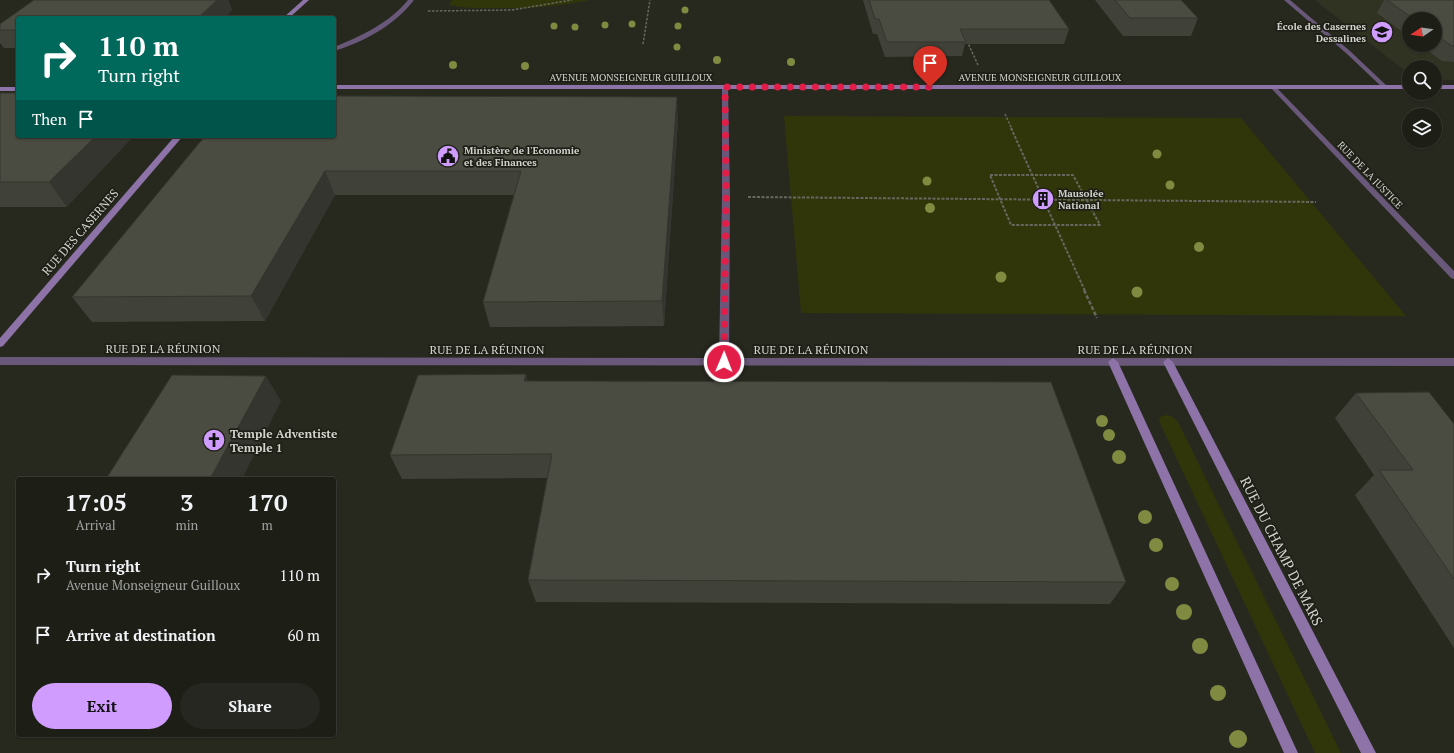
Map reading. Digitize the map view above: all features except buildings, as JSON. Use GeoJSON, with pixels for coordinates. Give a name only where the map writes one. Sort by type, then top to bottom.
{"type":"FeatureCollection","features":[{"type":"Feature","properties":{"kind":"street"},"geometry":{"type":"LineString","coordinates":[[288,16],[306,0]]}},
{"type":"Feature","properties":{"kind":"street"},"geometry":{"type":"LineString","coordinates":[[336,49],[362,39],[404,10],[411,0]]}},
{"type":"Feature","properties":{"kind":"street"},"geometry":{"type":"LineString","coordinates":[[1287,0],[1348,52],[1385,87]]}},
{"type":"Feature","properties":{"kind":"street","name":"AVENUE MONSEIGNEUR GUILLOUX"},"geometry":{"type":"LineString","coordinates":[[336,87],[1402,87]]}},
{"type":"Feature","properties":{"kind":"street"},"geometry":{"type":"LineString","coordinates":[[724,362],[726,197],[725,87]]}},
{"type":"Feature","properties":{"kind":"street","name":"RUE DE LA JUSTICE"},"geometry":{"type":"LineString","coordinates":[[1273,87],[1454,276]]}},
{"type":"Feature","properties":{"kind":"street"},"geometry":{"type":"LineString","coordinates":[[1442,87],[1454,87]]}},
{"type":"Feature","properties":{"kind":"street"},"geometry":{"type":"LineString","coordinates":[[0,89],[16,89]]}},
{"type":"Feature","properties":{"kind":"street","name":"RUE DES CASERNES"},"geometry":{"type":"LineString","coordinates":[[0,344],[177,138]]}},
{"type":"Feature","properties":{"kind":"street","name":"RUE DE LA RÉUNION"},"geometry":{"type":"LineString","coordinates":[[0,361],[1454,362]]}},
{"type":"Feature","properties":{"kind":"street"},"geometry":{"type":"LineString","coordinates":[[1113,362],[1290,753]]}},
{"type":"Feature","properties":{"kind":"street","name":"RUE DU CHAMP DE MARS"},"geometry":{"type":"LineString","coordinates":[[1168,362],[1369,753]]}},
{"type":"Feature","properties":{"kind":"path"},"geometry":{"type":"LineString","coordinates":[[404,10],[512,10],[572,0]]}},
{"type":"Feature","properties":{"kind":"path"},"geometry":{"type":"LineString","coordinates":[[643,44],[650,0]]}},
{"type":"Feature","properties":{"kind":"path"},"geometry":{"type":"LineString","coordinates":[[965,36],[978,66]]}},
{"type":"Feature","properties":{"kind":"path"},"geometry":{"type":"LineString","coordinates":[[1005,114],[1097,318]]}},
{"type":"Feature","properties":{"kind":"path"},"geometry":{"type":"LineString","coordinates":[[990,175],[1032,175],[1073,175],[1100,225],[1011,225],[990,175]]}},
{"type":"Feature","properties":{"kind":"path"},"geometry":{"type":"LineString","coordinates":[[726,197],[1316,202]]}},
{"type":"Feature","properties":{"kind":"shaded area","name":"École des Casernes Dessalines"},"geometry":{"type":"Polygon","coordinates":[[[1315,0],[1454,0],[1454,80],[1442,80],[1442,60],[1402,60],[1402,68],[1315,0]]]}},
{"type":"Feature","properties":{"kind":"green space"},"geometry":{"type":"Polygon","coordinates":[[[452,0],[591,0],[545,7],[467,8],[449,5],[452,0]]]}},
{"type":"Feature","properties":{"kind":"green space"},"geometry":{"type":"Polygon","coordinates":[[[784,116],[1241,118],[1406,316],[801,313],[784,116]]]}},
{"type":"Feature","properties":{"kind":"green space"},"geometry":{"type":"Polygon","coordinates":[[[1166,415],[1173,417],[1178,422],[1341,753],[1315,753],[1159,421],[1160,417],[1166,415]]]}},
{"type":"Feature","properties":{"kind":"place","name":"École des Casernes Dessalines"},"geometry":{"type":"Point","coordinates":[1382,32]}},
{"type":"Feature","properties":{"kind":"place","name":"Ministère de l'Economie et des Finances"},"geometry":{"type":"Point","coordinates":[448,156]}},
{"type":"Feature","properties":{"kind":"place","name":"Mausolée National"},"geometry":{"type":"Point","coordinates":[1043,199]}},
{"type":"Feature","properties":{"kind":"place","name":"Temple Adventiste Temple 1"},"geometry":{"type":"Point","coordinates":[214,440]}},
{"type":"Feature","properties":{"kind":"route"},"geometry":{"type":"LineString","coordinates":[[724,362],[726,197],[725,87],[930,87]]}}]}
